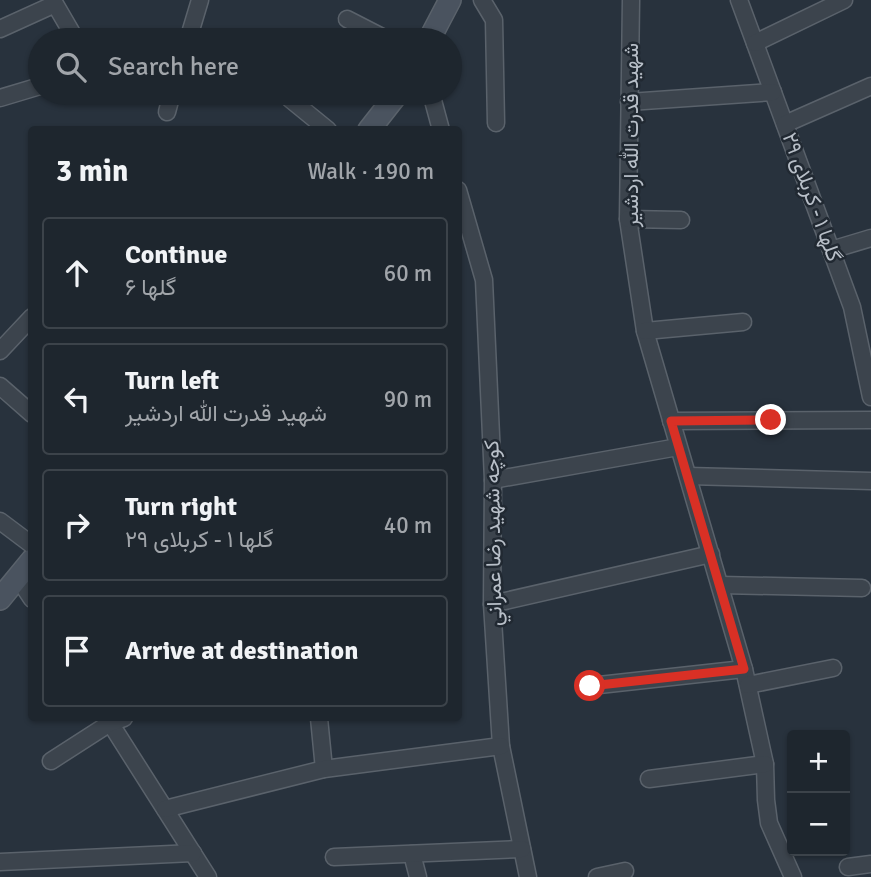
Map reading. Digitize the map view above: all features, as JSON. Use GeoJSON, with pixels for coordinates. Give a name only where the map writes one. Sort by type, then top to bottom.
{"type":"FeatureCollection","features":[{"type":"Feature","properties":{"kind":"street"},"geometry":{"type":"LineString","coordinates":[[192,28],[200,0]]}},
{"type":"Feature","properties":{"kind":"street"},"geometry":{"type":"LineString","coordinates":[[435,28],[450,0]]}},
{"type":"Feature","properties":{"kind":"street"},"geometry":{"type":"LineString","coordinates":[[482,0],[494,20],[496,123]]}},
{"type":"Feature","properties":{"kind":"street","name":"شهید قدرت الله اردشیر"},"geometry":{"type":"LineString","coordinates":[[631,0],[628,219],[645,331],[746,677],[765,764],[769,824],[793,877]]}},
{"type":"Feature","properties":{"kind":"street","name":"گلها ۱ - کربلای ۲۹"},"geometry":{"type":"LineString","coordinates":[[738,0],[852,307],[871,397]]}},
{"type":"Feature","properties":{"kind":"street"},"geometry":{"type":"LineString","coordinates":[[755,43],[844,0]]}},
{"type":"Feature","properties":{"kind":"street"},"geometry":{"type":"LineString","coordinates":[[0,29],[55,4],[69,28]]}},
{"type":"Feature","properties":{"kind":"street"},"geometry":{"type":"LineString","coordinates":[[347,19],[365,28]]}},
{"type":"Feature","properties":{"kind":"street"},"geometry":{"type":"LineString","coordinates":[[785,124],[871,86]]}},
{"type":"Feature","properties":{"kind":"street"},"geometry":{"type":"LineString","coordinates":[[0,98],[28,90]]}},
{"type":"Feature","properties":{"kind":"street"},"geometry":{"type":"LineString","coordinates":[[629,102],[773,92]]}},
{"type":"Feature","properties":{"kind":"street"},"geometry":{"type":"LineString","coordinates":[[167,112],[169,105]]}},
{"type":"Feature","properties":{"kind":"street"},"geometry":{"type":"LineString","coordinates":[[297,105],[322,126]]}},
{"type":"Feature","properties":{"kind":"street"},"geometry":{"type":"LineString","coordinates":[[372,126],[389,105]]}},
{"type":"Feature","properties":{"kind":"street"},"geometry":{"type":"LineString","coordinates":[[434,105],[440,126]]}},
{"type":"Feature","properties":{"kind":"street","name":"كوچه شهيد رضا عمراني"},"geometry":{"type":"LineString","coordinates":[[462,204],[484,279],[493,481],[492,604],[501,746],[528,877]]}},
{"type":"Feature","properties":{"kind":"street"},"geometry":{"type":"LineString","coordinates":[[628,219],[681,220]]}},
{"type":"Feature","properties":{"kind":"street"},"geometry":{"type":"LineString","coordinates":[[831,250],[871,238]]}},
{"type":"Feature","properties":{"kind":"street"},"geometry":{"type":"LineString","coordinates":[[0,351],[28,321]]}},
{"type":"Feature","properties":{"kind":"street"},"geometry":{"type":"LineString","coordinates":[[645,331],[743,322]]}},
{"type":"Feature","properties":{"kind":"street"},"geometry":{"type":"LineString","coordinates":[[0,386],[28,410]]}},
{"type":"Feature","properties":{"kind":"street"},"geometry":{"type":"LineString","coordinates":[[671,421],[871,420]]}},
{"type":"Feature","properties":{"kind":"street"},"geometry":{"type":"LineString","coordinates":[[493,481],[678,447]]}},
{"type":"Feature","properties":{"kind":"street"},"geometry":{"type":"LineString","coordinates":[[688,476],[871,481]]}},
{"type":"Feature","properties":{"kind":"street"},"geometry":{"type":"LineString","coordinates":[[0,521],[28,542]]}},
{"type":"Feature","properties":{"kind":"street"},"geometry":{"type":"LineString","coordinates":[[492,604],[711,554]]}},
{"type":"Feature","properties":{"kind":"street"},"geometry":{"type":"LineString","coordinates":[[0,599],[28,566]]}},
{"type":"Feature","properties":{"kind":"street"},"geometry":{"type":"LineString","coordinates":[[18,578],[28,593]]}},
{"type":"Feature","properties":{"kind":"street"},"geometry":{"type":"LineString","coordinates":[[721,585],[862,588]]}},
{"type":"Feature","properties":{"kind":"street"},"geometry":{"type":"LineString","coordinates":[[590,686],[746,677],[833,668]]}},
{"type":"Feature","properties":{"kind":"street"},"geometry":{"type":"LineString","coordinates":[[51,761],[111,721]]}},
{"type":"Feature","properties":{"kind":"street"},"geometry":{"type":"LineString","coordinates":[[115,721],[165,809],[208,877]]}},
{"type":"Feature","properties":{"kind":"street"},"geometry":{"type":"LineString","coordinates":[[319,721],[324,769]]}},
{"type":"Feature","properties":{"kind":"street"},"geometry":{"type":"LineString","coordinates":[[165,809],[324,769],[501,746]]}},
{"type":"Feature","properties":{"kind":"street"},"geometry":{"type":"LineString","coordinates":[[649,779],[765,764]]}},
{"type":"Feature","properties":{"kind":"street"},"geometry":{"type":"LineString","coordinates":[[334,857],[522,849]]}},
{"type":"Feature","properties":{"kind":"street"},"geometry":{"type":"LineString","coordinates":[[0,862],[193,853]]}},
{"type":"Feature","properties":{"kind":"street"},"geometry":{"type":"LineString","coordinates":[[412,854],[418,877]]}},
{"type":"Feature","properties":{"kind":"street"},"geometry":{"type":"LineString","coordinates":[[848,867],[871,864]]}},
{"type":"Feature","properties":{"kind":"street"},"geometry":{"type":"LineString","coordinates":[[597,877],[625,871]]}},
{"type":"Feature","properties":{"kind":"route"},"geometry":{"type":"LineString","coordinates":[[590,686],[744,669],[671,421],[771,420]]}}]}
